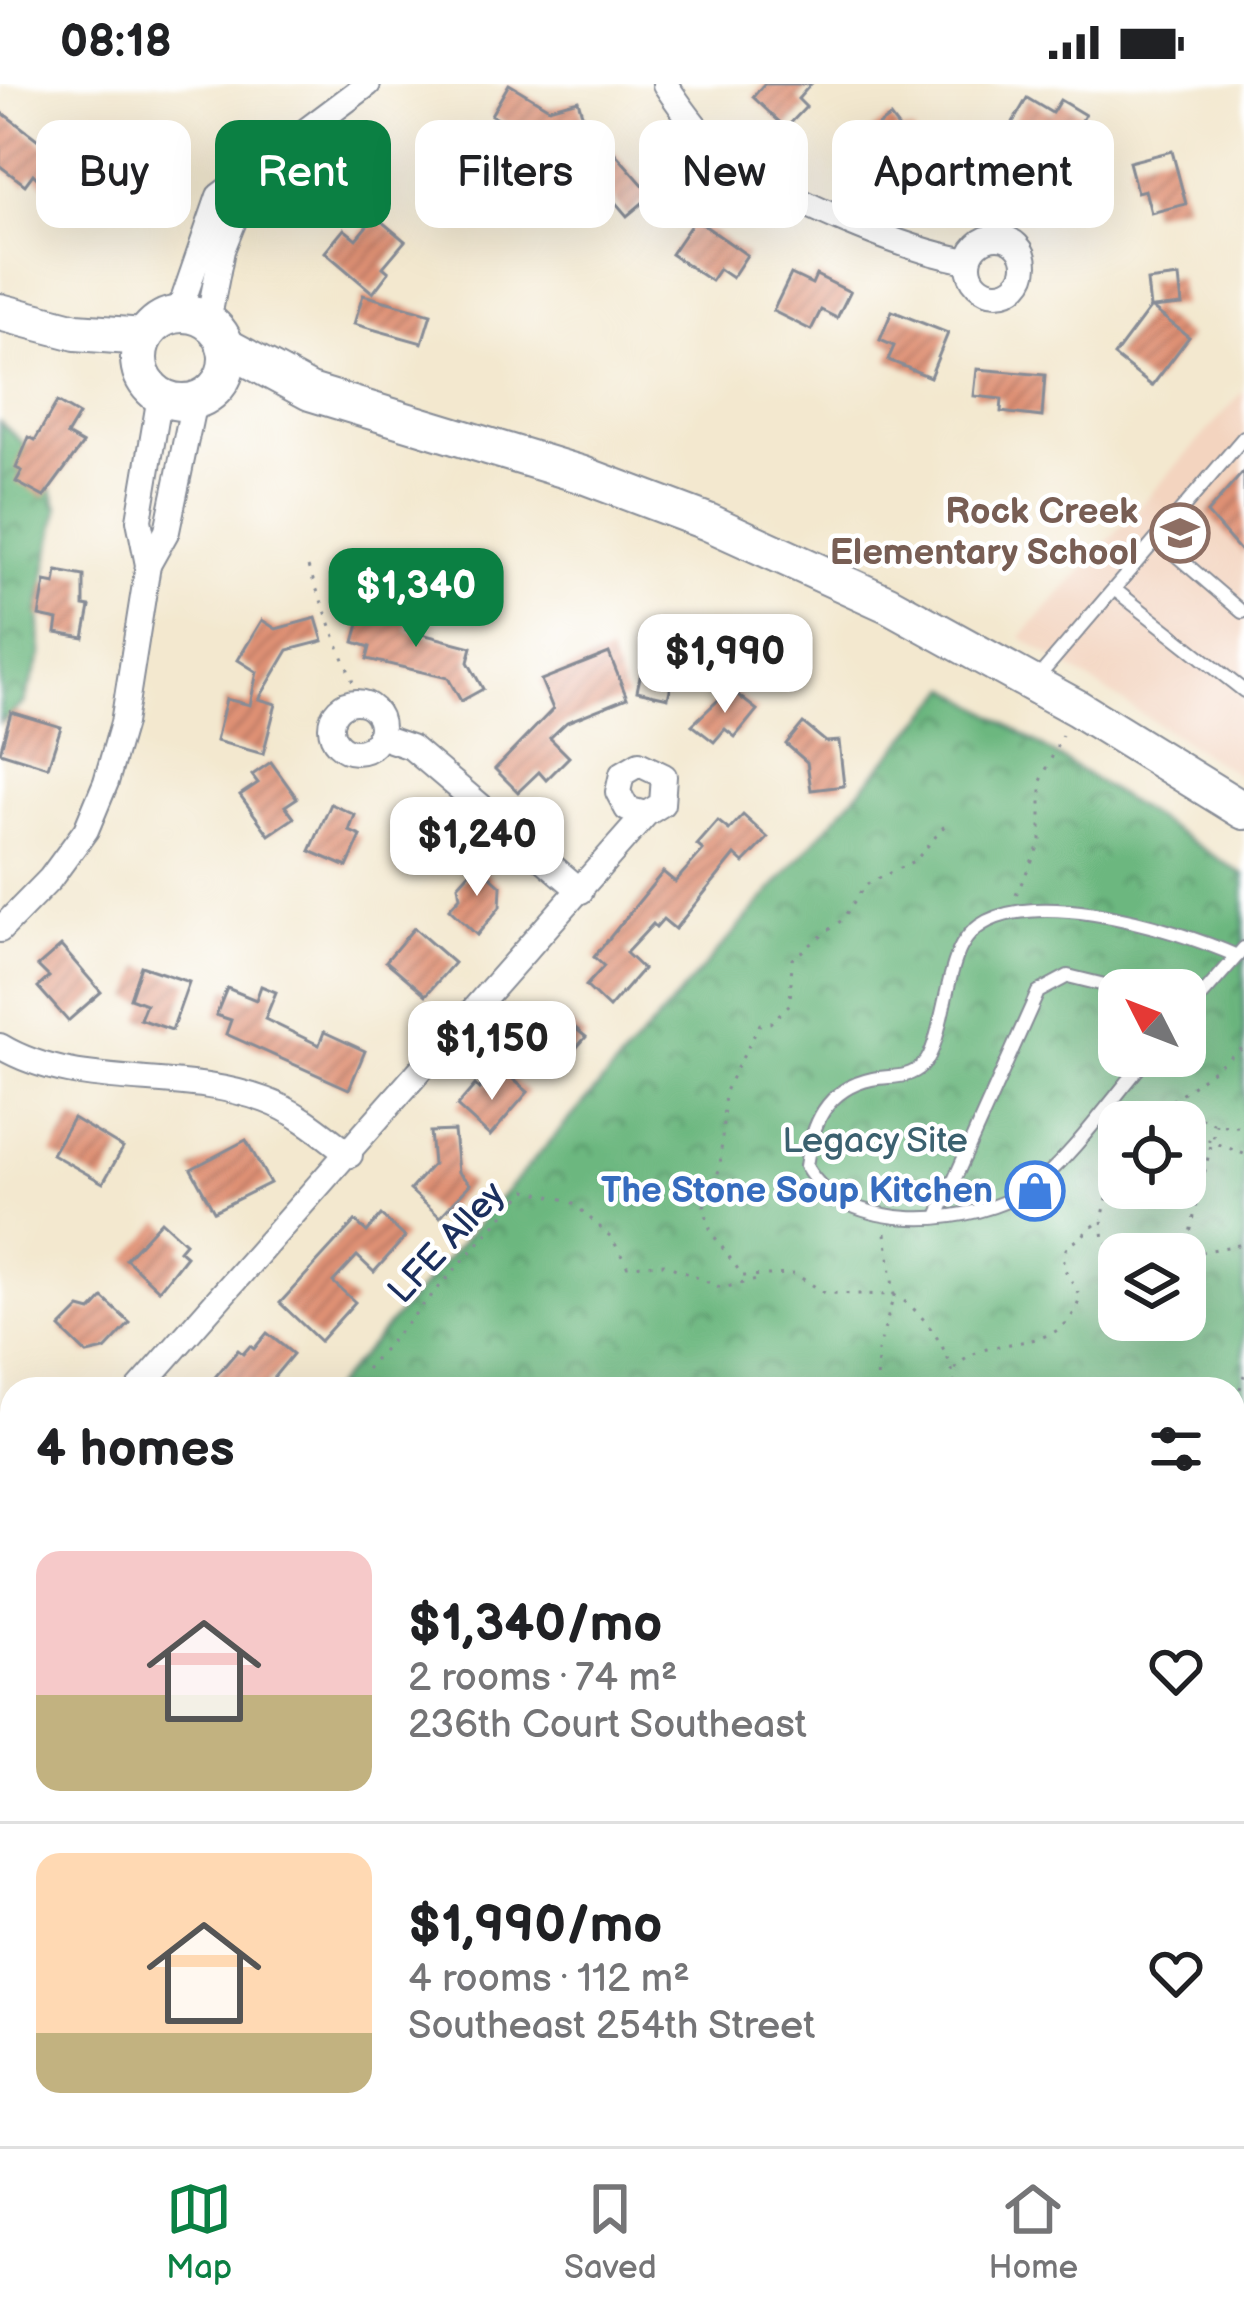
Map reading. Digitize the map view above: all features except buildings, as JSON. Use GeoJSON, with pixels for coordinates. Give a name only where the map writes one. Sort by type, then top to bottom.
{"type":"FeatureCollection","features":[{"type":"Feature","properties":{"kind":"main road"},"geometry":{"type":"LineString","coordinates":[[0,312],[76,332],[171,378],[310,392],[584,475],[708,522],[888,604],[1077,708],[1244,811]]}},
{"type":"Feature","properties":{"kind":"main road"},"geometry":{"type":"LineString","coordinates":[[171,378],[160,320],[204,328],[310,392]]}},
{"type":"Feature","properties":{"kind":"main road"},"geometry":{"type":"LineString","coordinates":[[171,378],[226,368],[204,328]]}},
{"type":"Feature","properties":{"kind":"street"},"geometry":{"type":"LineString","coordinates":[[204,328],[222,250],[254,171],[368,84]]}},
{"type":"Feature","properties":{"kind":"street"},"geometry":{"type":"LineString","coordinates":[[665,84],[728,159],[777,190],[929,251],[969,261]]}},
{"type":"Feature","properties":{"kind":"street"},"geometry":{"type":"LineString","coordinates":[[0,930],[50,878],[86,830],[106,782],[123,723],[148,565],[140,520],[171,378]]}},
{"type":"Feature","properties":{"kind":"street"},"geometry":{"type":"LineString","coordinates":[[361,703],[378,717],[379,736],[357,752],[333,737],[338,710],[361,703]]}},
{"type":"Feature","properties":{"kind":"street"},"geometry":{"type":"LineString","coordinates":[[379,736],[411,747],[581,891]]}},
{"type":"Feature","properties":{"kind":"street"},"geometry":{"type":"LineString","coordinates":[[150,1377],[646,814]]}},
{"type":"Feature","properties":{"kind":"street"},"geometry":{"type":"LineString","coordinates":[[0,1046],[39,1064],[190,1083],[262,1099],[298,1115],[350,1155]]}},
{"type":"Feature","properties":{"kind":"lane"},"geometry":{"type":"LineString","coordinates":[[1033,683],[1244,437]]}},
{"type":"Feature","properties":{"kind":"lane"},"geometry":{"type":"LineString","coordinates":[[1157,538],[1242,612]]}},
{"type":"Feature","properties":{"kind":"lane"},"geometry":{"type":"LineString","coordinates":[[1114,589],[1244,691]]}},
{"type":"Feature","properties":{"kind":"lane"},"geometry":{"type":"LineString","coordinates":[[1098,1113],[1035,1185],[1007,1201],[939,1214],[883,1216],[858,1210],[816,1184],[806,1166],[812,1127],[824,1108],[849,1087],[909,1076],[928,1062],[963,942],[1000,915],[1039,907],[1094,914],[1241,952],[1206,991]]}},
{"type":"Feature","properties":{"kind":"lane"},"geometry":{"type":"LineString","coordinates":[[939,1214],[1038,992],[1068,976],[1098,983]]}},
{"type":"Feature","properties":{"kind":"lane"},"geometry":{"type":"LineString","coordinates":[[1109,1101],[1130,1077]]}},
{"type":"Feature","properties":{"kind":"path"},"geometry":{"type":"LineString","coordinates":[[308,567],[361,703]]}},
{"type":"Feature","properties":{"kind":"path"},"geometry":{"type":"LineString","coordinates":[[1000,915],[1016,895],[1041,841],[1041,781],[1077,708]]}},
{"type":"Feature","properties":{"kind":"path"},"geometry":{"type":"LineString","coordinates":[[946,824],[916,860],[865,885],[842,920],[796,953],[788,966],[790,1004],[770,1023],[760,1024],[724,1091],[720,1168],[704,1206],[731,1267],[758,1280],[783,1272],[825,1293],[894,1295],[907,1301],[955,1369],[955,1377]]}},
{"type":"Feature","properties":{"kind":"path"},"geometry":{"type":"LineString","coordinates":[[1168,1101],[1244,1047]]}},
{"type":"Feature","properties":{"kind":"path"},"geometry":{"type":"LineString","coordinates":[[1206,1120],[1244,1126]]}},
{"type":"Feature","properties":{"kind":"path"},"geometry":{"type":"LineString","coordinates":[[1190,1233],[1216,1124]]}},
{"type":"Feature","properties":{"kind":"path"},"geometry":{"type":"LineString","coordinates":[[1206,1139],[1244,1154]]}},
{"type":"Feature","properties":{"kind":"path","name":"LFE Alley"},"geometry":{"type":"LineString","coordinates":[[366,1370],[526,1190],[571,1201],[612,1238],[628,1266],[664,1264],[722,1288],[758,1280]]}},
{"type":"Feature","properties":{"kind":"path"},"geometry":{"type":"LineString","coordinates":[[1101,1233],[1104,1209]]}},
{"type":"Feature","properties":{"kind":"path"},"geometry":{"type":"LineString","coordinates":[[878,1377],[878,1352],[894,1295],[883,1216]]}},
{"type":"Feature","properties":{"kind":"path"},"geometry":{"type":"LineString","coordinates":[[955,1369],[968,1353],[1047,1337],[1063,1327],[1080,1297],[1064,1269],[1066,1249],[1102,1219]]}},
{"type":"Feature","properties":{"kind":"path"},"geometry":{"type":"LineString","coordinates":[[1206,1251],[1244,1244]]}},
{"type":"Feature","properties":{"kind":"shaded area","name":"Rock Creek Elementary School"},"geometry":{"type":"Polygon","coordinates":[[[1244,391],[1244,779],[1021,637],[1244,391]]]}},
{"type":"Feature","properties":{"kind":"green space"},"geometry":{"type":"Polygon","coordinates":[[[0,422],[41,460],[58,508],[39,607],[41,655],[24,703],[0,723],[0,422]]]}},
{"type":"Feature","properties":{"kind":"green space","name":"Legacy Site"},"geometry":{"type":"Polygon","coordinates":[[[950,688],[1244,875],[1244,1377],[343,1377],[950,688]]]}},
{"type":"Feature","properties":{"kind":"place","name":"Rock Creek Elementary School"},"geometry":{"type":"Point","coordinates":[1180,533]}},
{"type":"Feature","properties":{"kind":"place","name":"The Stone Soup Kitchen"},"geometry":{"type":"Point","coordinates":[1035,1191]}}]}
